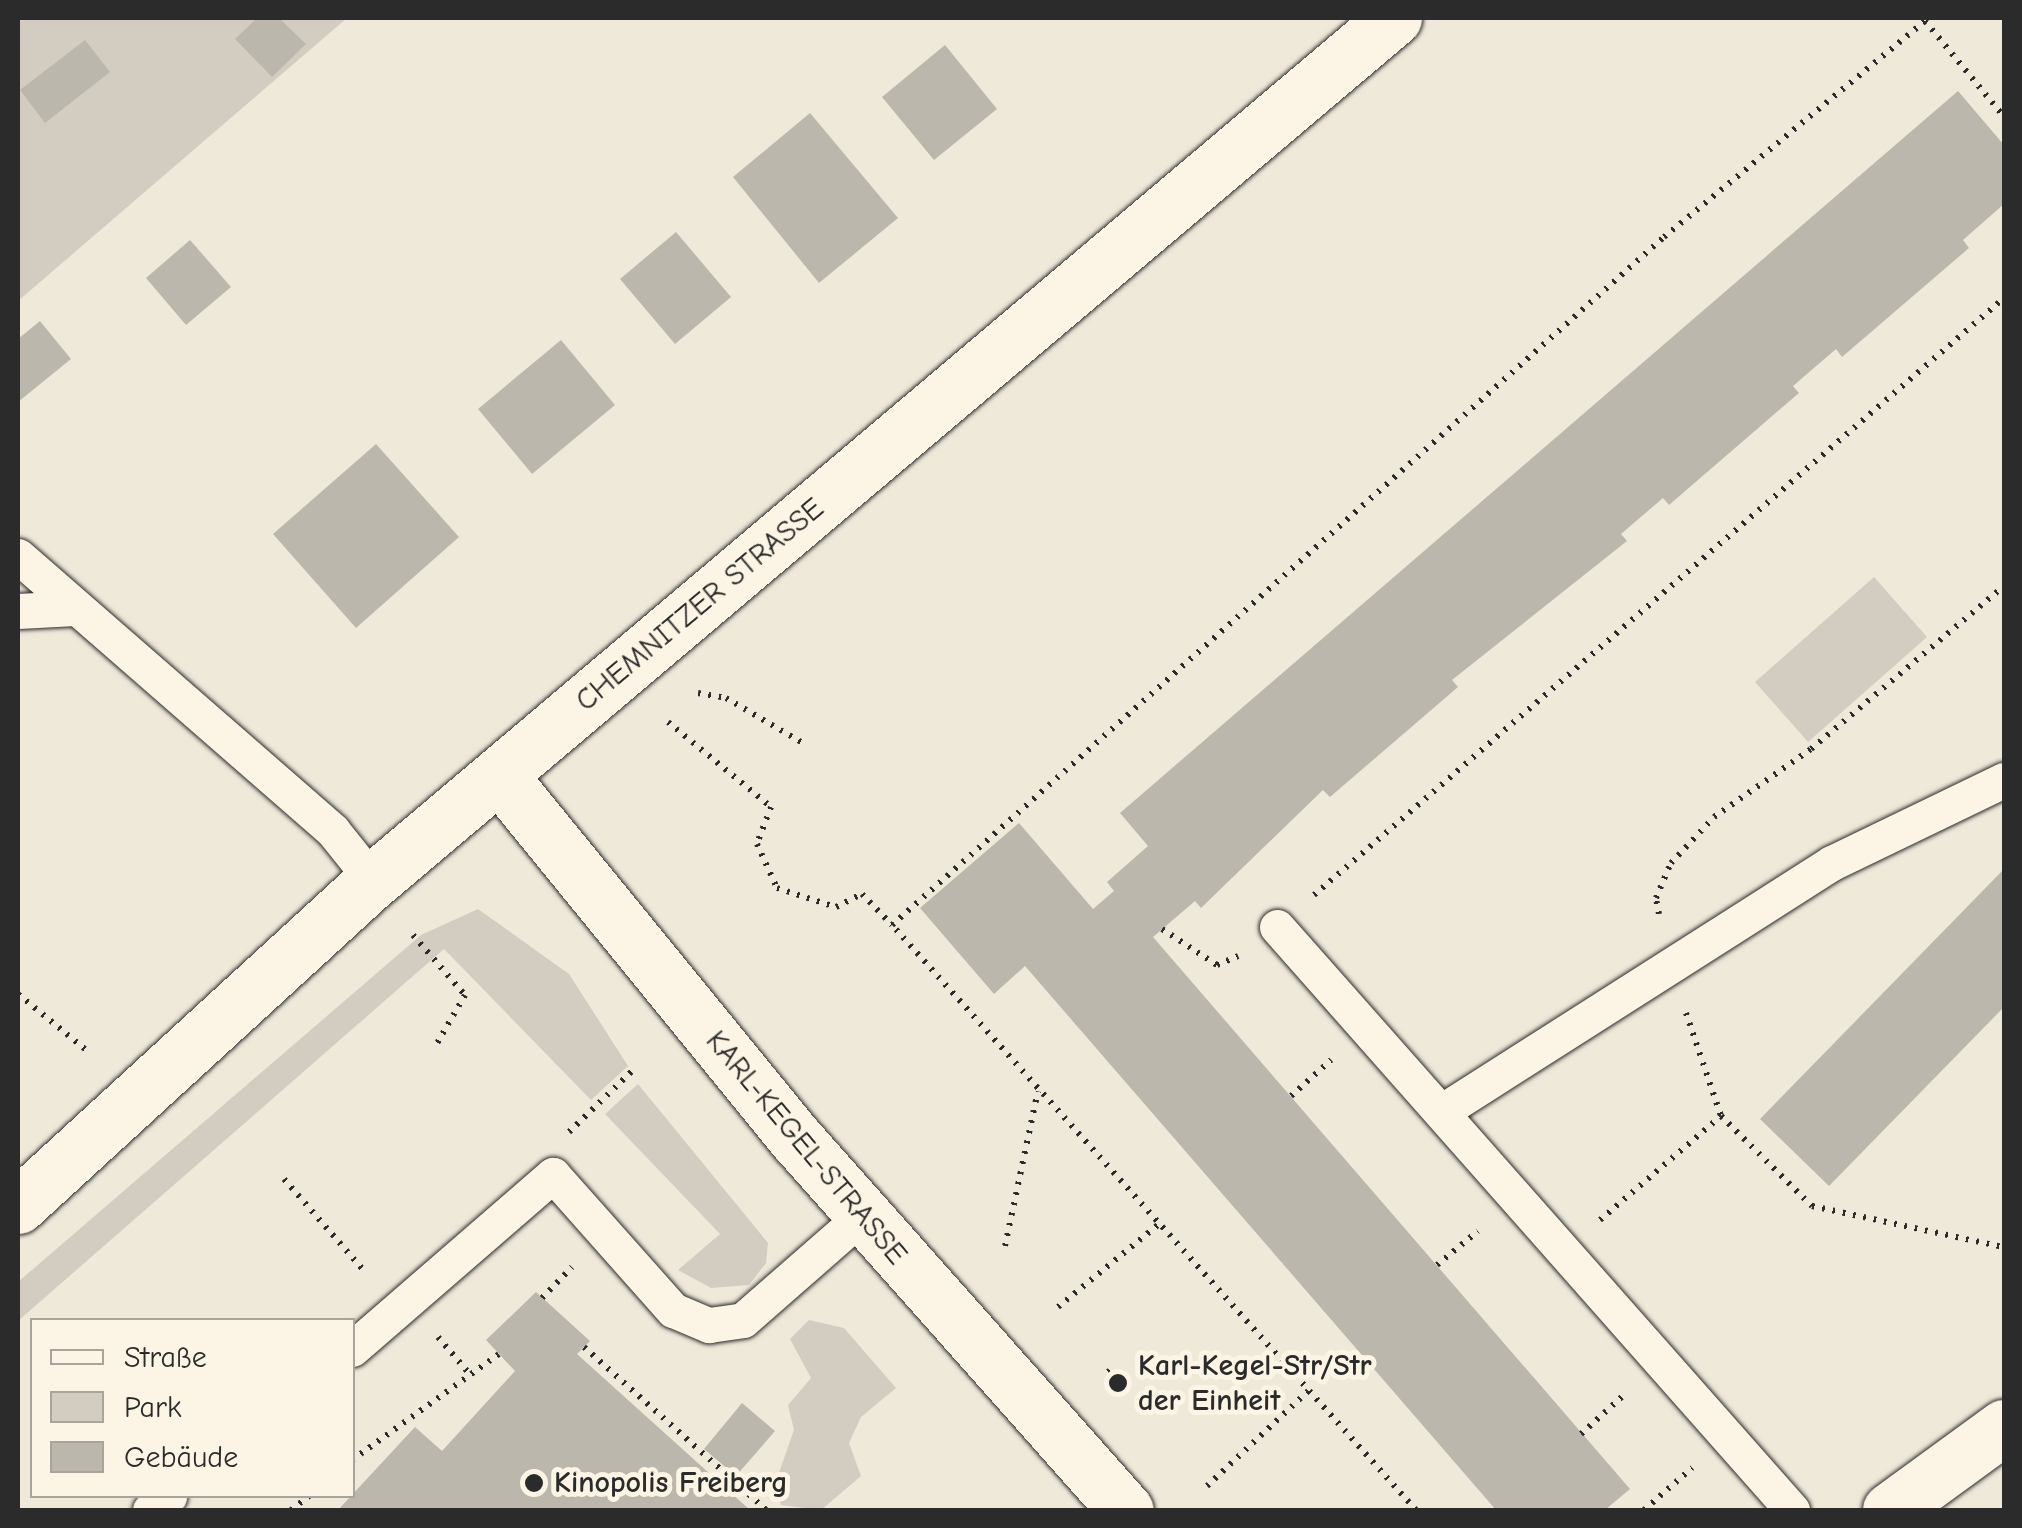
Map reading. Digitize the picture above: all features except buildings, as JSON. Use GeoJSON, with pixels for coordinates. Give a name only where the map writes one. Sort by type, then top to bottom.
{"type":"FeatureCollection","features":[{"type":"Feature","properties":{"kind":"main road","name":"CHEMNITZER STRASSE"},"geometry":{"type":"LineString","coordinates":[[18,1206],[374,881],[1394,18]]}},
{"type":"Feature","properties":{"kind":"main road","name":"KARL-KEGEL-STRASSE"},"geometry":{"type":"LineString","coordinates":[[499,776],[862,1216],[1126,1510]]}},
{"type":"Feature","properties":{"kind":"main road"},"geometry":{"type":"LineString","coordinates":[[1890,1510],[2004,1427]]}},
{"type":"Feature","properties":{"kind":"lane"},"geometry":{"type":"LineString","coordinates":[[18,556],[332,831],[374,881]]}},
{"type":"Feature","properties":{"kind":"lane"},"geometry":{"type":"LineString","coordinates":[[18,611],[76,608]]}},
{"type":"Feature","properties":{"kind":"lane"},"geometry":{"type":"LineString","coordinates":[[1444,1110],[1668,961],[1832,863],[2004,780]]}},
{"type":"Feature","properties":{"kind":"lane"},"geometry":{"type":"LineString","coordinates":[[1264,939],[1444,1110],[1792,1510]]}},
{"type":"Feature","properties":{"kind":"lane"},"geometry":{"type":"LineString","coordinates":[[355,1347],[400,1312],[553,1175],[673,1310],[708,1325],[743,1320],[862,1216]]}},
{"type":"Feature","properties":{"kind":"path"},"geometry":{"type":"LineString","coordinates":[[892,926],[1664,237],[1923,19],[2004,117]]}},
{"type":"Feature","properties":{"kind":"path"},"geometry":{"type":"LineString","coordinates":[[1162,930],[1217,966],[1264,939],[2004,298]]}},
{"type":"Feature","properties":{"kind":"path"},"geometry":{"type":"LineString","coordinates":[[2004,586],[1811,749],[1714,816],[1672,863],[1656,898],[1668,961],[1721,1116],[1812,1206],[2004,1247]]}},
{"type":"Feature","properties":{"kind":"path"},"geometry":{"type":"LineString","coordinates":[[698,693],[726,698],[801,742]]}},
{"type":"Feature","properties":{"kind":"path"},"geometry":{"type":"LineString","coordinates":[[668,722],[772,807],[756,844],[777,888],[836,907],[862,894],[1416,1510]]}},
{"type":"Feature","properties":{"kind":"path"},"geometry":{"type":"LineString","coordinates":[[413,935],[465,995],[436,1044]]}},
{"type":"Feature","properties":{"kind":"path"},"geometry":{"type":"LineString","coordinates":[[18,994],[84,1048]]}},
{"type":"Feature","properties":{"kind":"path"},"geometry":{"type":"LineString","coordinates":[[1291,1096],[1338,1053]]}},
{"type":"Feature","properties":{"kind":"path"},"geometry":{"type":"LineString","coordinates":[[554,1146],[636,1067]]}},
{"type":"Feature","properties":{"kind":"path"},"geometry":{"type":"LineString","coordinates":[[1005,1246],[1038,1090]]}},
{"type":"Feature","properties":{"kind":"path"},"geometry":{"type":"LineString","coordinates":[[1602,1218],[1721,1116]]}},
{"type":"Feature","properties":{"kind":"path"},"geometry":{"type":"LineString","coordinates":[[284,1179],[400,1312]]}},
{"type":"Feature","properties":{"kind":"path"},"geometry":{"type":"LineString","coordinates":[[1058,1308],[1159,1224]]}},
{"type":"Feature","properties":{"kind":"path"},"geometry":{"type":"LineString","coordinates":[[1437,1265],[1486,1224]]}},
{"type":"Feature","properties":{"kind":"path"},"geometry":{"type":"LineString","coordinates":[[584,1348],[766,1510]]}},
{"type":"Feature","properties":{"kind":"path"},"geometry":{"type":"LineString","coordinates":[[355,1458],[499,1354]]}},
{"type":"Feature","properties":{"kind":"path"},"geometry":{"type":"LineString","coordinates":[[1207,1486],[1308,1390]]}},
{"type":"Feature","properties":{"kind":"path"},"geometry":{"type":"LineString","coordinates":[[1581,1434],[1628,1390]]}},
{"type":"Feature","properties":{"kind":"path"},"geometry":{"type":"LineString","coordinates":[[1644,1510],[1694,1466]]}},
{"type":"Feature","properties":{"kind":"green space"},"geometry":{"type":"Polygon","coordinates":[[[18,18],[347,18],[18,301],[18,18]]]}},
{"type":"Feature","properties":{"kind":"green space"},"geometry":{"type":"Polygon","coordinates":[[[1874,577],[1927,637],[1808,742],[1755,682],[1874,577]]]}},
{"type":"Feature","properties":{"kind":"green space"},"geometry":{"type":"Polygon","coordinates":[[[478,909],[569,974],[628,1066],[591,1100],[444,949],[18,1321],[18,1282],[421,935],[478,909]]]}},
{"type":"Feature","properties":{"kind":"green space"},"geometry":{"type":"Polygon","coordinates":[[[638,1084],[768,1243],[766,1263],[749,1285],[711,1288],[678,1270],[720,1234],[605,1114],[638,1084]]]}},
{"type":"Feature","properties":{"kind":"green space"},"geometry":{"type":"Polygon","coordinates":[[[809,1320],[844,1328],[896,1388],[861,1417],[849,1443],[861,1476],[821,1510],[781,1505],[775,1484],[794,1430],[788,1405],[811,1378],[790,1339],[809,1320]]]}},
{"type":"Feature","properties":{"kind":"place","name":"Karl-Kegel-Str/Str der Einheit"},"geometry":{"type":"Point","coordinates":[1118,1383]}},
{"type":"Feature","properties":{"kind":"place","name":"Kinopolis Freiberg"},"geometry":{"type":"Point","coordinates":[534,1483]}}]}
